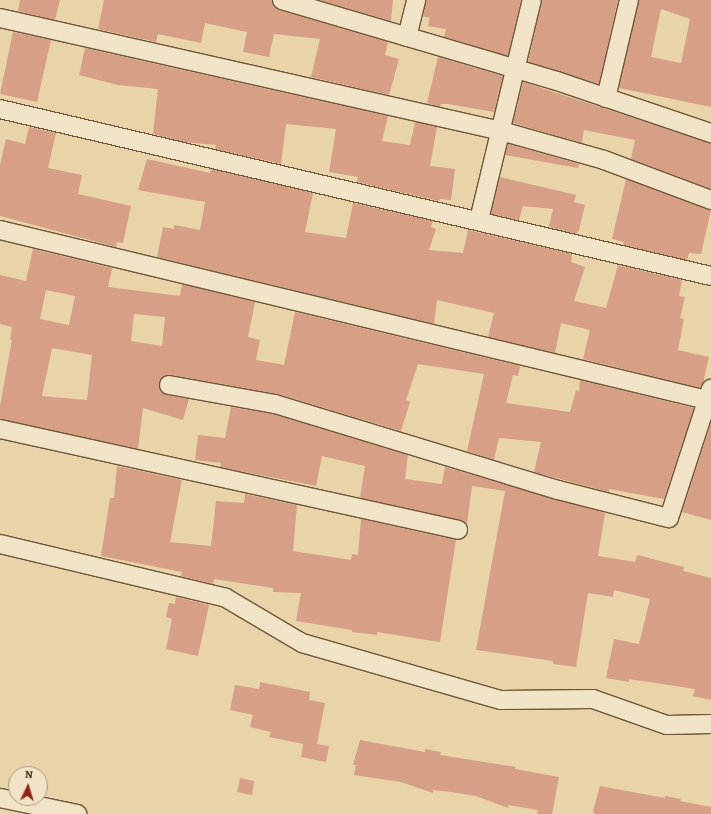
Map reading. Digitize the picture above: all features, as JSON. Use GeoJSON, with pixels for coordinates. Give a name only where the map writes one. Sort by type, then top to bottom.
{"type":"FeatureCollection","features":[{"type":"Feature","properties":{"kind":"street"},"geometry":{"type":"LineString","coordinates":[[282,0],[516,69],[711,133]]}},
{"type":"Feature","properties":{"kind":"street"},"geometry":{"type":"LineString","coordinates":[[407,37],[416,0]]}},
{"type":"Feature","properties":{"kind":"street"},"geometry":{"type":"LineString","coordinates":[[479,220],[532,0]]}},
{"type":"Feature","properties":{"kind":"street"},"geometry":{"type":"LineString","coordinates":[[606,98],[629,0]]}},
{"type":"Feature","properties":{"kind":"street"},"geometry":{"type":"LineString","coordinates":[[0,18],[501,131],[604,160],[711,200]]}},
{"type":"Feature","properties":{"kind":"street"},"geometry":{"type":"LineString","coordinates":[[0,109],[479,220],[711,276]]}},
{"type":"Feature","properties":{"kind":"street"},"geometry":{"type":"LineString","coordinates":[[0,230],[709,394],[669,518],[558,490],[275,404],[169,385]]}},
{"type":"Feature","properties":{"kind":"street"},"geometry":{"type":"LineString","coordinates":[[0,429],[458,530]]}},
{"type":"Feature","properties":{"kind":"street"},"geometry":{"type":"LineString","coordinates":[[0,544],[226,598],[302,643],[501,700],[593,700],[667,725],[711,724]]}},
{"type":"Feature","properties":{"kind":"street"},"geometry":{"type":"LineString","coordinates":[[0,798],[77,814]]}},
{"type":"Feature","properties":{"kind":"building"},"geometry":{"type":"Polygon","coordinates":[[[20,0],[60,0],[55,20],[18,11],[20,0]]]}},
{"type":"Feature","properties":{"kind":"building"},"geometry":{"type":"Polygon","coordinates":[[[104,0],[272,0],[274,7],[279,10],[388,42],[385,55],[399,59],[389,95],[311,77],[320,39],[274,34],[269,57],[243,52],[247,32],[205,23],[201,43],[158,34],[156,42],[98,29],[104,0]]]}},
{"type":"Feature","properties":{"kind":"building"},"geometry":{"type":"Polygon","coordinates":[[[319,0],[393,0],[391,21],[319,0]]]}},
{"type":"Feature","properties":{"kind":"building"},"geometry":{"type":"Polygon","coordinates":[[[426,0],[521,0],[508,56],[444,37],[446,29],[428,26],[430,18],[423,16],[426,0]]]}},
{"type":"Feature","properties":{"kind":"building"},"geometry":{"type":"Polygon","coordinates":[[[542,0],[618,0],[599,84],[528,62],[542,0]]]}},
{"type":"Feature","properties":{"kind":"building"},"geometry":{"type":"Polygon","coordinates":[[[639,0],[711,0],[711,107],[619,88],[618,91],[639,0]],[[661,9],[651,57],[681,63],[690,19],[661,9]]]}},
{"type":"Feature","properties":{"kind":"building"},"geometry":{"type":"Polygon","coordinates":[[[13,32],[51,40],[37,102],[0,94],[13,32]]]}},
{"type":"Feature","properties":{"kind":"building"},"geometry":{"type":"Polygon","coordinates":[[[85,48],[388,116],[382,141],[410,145],[415,122],[437,127],[430,166],[455,169],[451,200],[440,199],[439,201],[357,182],[358,177],[329,172],[336,129],[286,124],[281,164],[215,149],[216,145],[184,142],[153,134],[158,89],[118,85],[79,75],[85,48]]]}},
{"type":"Feature","properties":{"kind":"building"},"geometry":{"type":"Polygon","coordinates":[[[438,57],[503,76],[494,112],[448,104],[441,104],[440,107],[427,103],[438,57]]]}},
{"type":"Feature","properties":{"kind":"building"},"geometry":{"type":"Polygon","coordinates":[[[523,82],[711,143],[711,189],[631,159],[635,140],[584,130],[582,143],[513,123],[523,82]]]}},
{"type":"Feature","properties":{"kind":"building"},"geometry":{"type":"Polygon","coordinates":[[[29,127],[56,133],[48,168],[82,175],[78,194],[131,206],[123,243],[117,242],[116,247],[0,216],[0,165],[6,139],[25,144],[29,127]]]}},
{"type":"Feature","properties":{"kind":"building"},"geometry":{"type":"Polygon","coordinates":[[[508,144],[579,164],[578,168],[505,155],[508,144]]]}},
{"type":"Feature","properties":{"kind":"building"},"geometry":{"type":"Polygon","coordinates":[[[147,159],[210,173],[211,169],[313,193],[305,232],[346,238],[353,203],[433,221],[431,227],[436,229],[429,250],[463,253],[468,230],[572,254],[571,262],[585,267],[574,301],[606,308],[618,265],[682,280],[679,296],[685,297],[680,318],[684,319],[678,350],[709,357],[703,383],[700,388],[583,359],[590,330],[561,323],[555,353],[488,337],[494,313],[437,300],[434,324],[157,257],[163,227],[174,229],[174,225],[200,230],[205,202],[138,190],[147,159]]]}},
{"type":"Feature","properties":{"kind":"building"},"geometry":{"type":"Polygon","coordinates":[[[500,177],[576,195],[574,202],[585,205],[579,230],[576,234],[549,227],[553,209],[523,206],[519,220],[491,214],[500,177]]]}},
{"type":"Feature","properties":{"kind":"building"},"geometry":{"type":"Polygon","coordinates":[[[626,179],[711,210],[701,254],[689,253],[687,260],[623,245],[624,242],[612,239],[626,179]]]}},
{"type":"Feature","properties":{"kind":"building"},"geometry":{"type":"Polygon","coordinates":[[[33,249],[112,268],[108,287],[180,296],[182,284],[255,302],[248,337],[260,340],[256,360],[284,365],[295,312],[520,366],[518,376],[513,375],[506,403],[570,412],[576,390],[579,391],[580,380],[694,408],[664,499],[609,489],[609,492],[534,472],[541,442],[499,438],[494,460],[467,451],[484,374],[418,364],[406,400],[410,402],[401,431],[278,394],[171,375],[161,378],[159,388],[167,395],[189,399],[183,420],[143,408],[138,449],[0,419],[0,406],[12,340],[10,340],[12,327],[0,324],[0,275],[26,281],[33,249]],[[46,290],[40,319],[69,325],[75,296],[46,290]],[[134,314],[131,341],[162,346],[165,317],[134,314]],[[52,348],[42,396],[87,400],[92,355],[52,348]]]}},
{"type":"Feature","properties":{"kind":"building"},"geometry":{"type":"Polygon","coordinates":[[[231,407],[273,414],[408,455],[405,479],[442,484],[445,467],[605,513],[598,556],[635,562],[637,555],[684,567],[683,571],[711,578],[711,700],[693,696],[695,689],[629,679],[629,682],[606,678],[614,639],[639,644],[650,599],[614,590],[613,597],[588,593],[576,667],[553,664],[553,661],[476,650],[505,491],[472,486],[467,523],[360,498],[365,466],[322,456],[316,486],[220,467],[221,463],[195,460],[198,435],[225,438],[231,407]]]}},
{"type":"Feature","properties":{"kind":"building"},"geometry":{"type":"Polygon","coordinates":[[[711,423],[711,520],[682,512],[711,423]]]}},
{"type":"Feature","properties":{"kind":"building"},"geometry":{"type":"Polygon","coordinates":[[[117,466],[182,480],[170,542],[211,546],[216,501],[244,503],[245,494],[297,505],[293,551],[351,560],[352,554],[358,555],[361,519],[456,540],[440,642],[377,632],[377,635],[352,632],[352,630],[296,621],[301,593],[273,592],[273,588],[214,579],[213,584],[181,576],[182,572],[101,556],[110,498],[114,498],[117,466]]]}},
{"type":"Feature","properties":{"kind":"building"},"geometry":{"type":"Polygon","coordinates":[[[176,597],[209,605],[198,656],[166,649],[172,619],[166,617],[169,603],[175,604],[176,597]]]}},
{"type":"Feature","properties":{"kind":"building"},"geometry":{"type":"Polygon","coordinates":[[[260,682],[310,692],[309,700],[325,703],[317,744],[329,746],[326,762],[301,757],[303,744],[269,737],[271,732],[250,727],[253,715],[230,710],[235,685],[259,689],[260,682]]]}},
{"type":"Feature","properties":{"kind":"building"},"geometry":{"type":"Polygon","coordinates":[[[360,740],[425,752],[425,749],[441,752],[440,755],[516,767],[515,769],[559,777],[552,814],[537,814],[538,810],[508,805],[508,808],[476,796],[433,790],[433,793],[401,782],[354,775],[356,765],[353,765],[360,740]]]}},
{"type":"Feature","properties":{"kind":"building"},"geometry":{"type":"Polygon","coordinates":[[[240,778],[254,781],[252,795],[237,792],[240,778]]]}},
{"type":"Feature","properties":{"kind":"building"},"geometry":{"type":"Polygon","coordinates":[[[600,786],[665,798],[665,796],[681,799],[680,801],[711,807],[711,814],[595,814],[593,811],[600,786]]]}}]}
